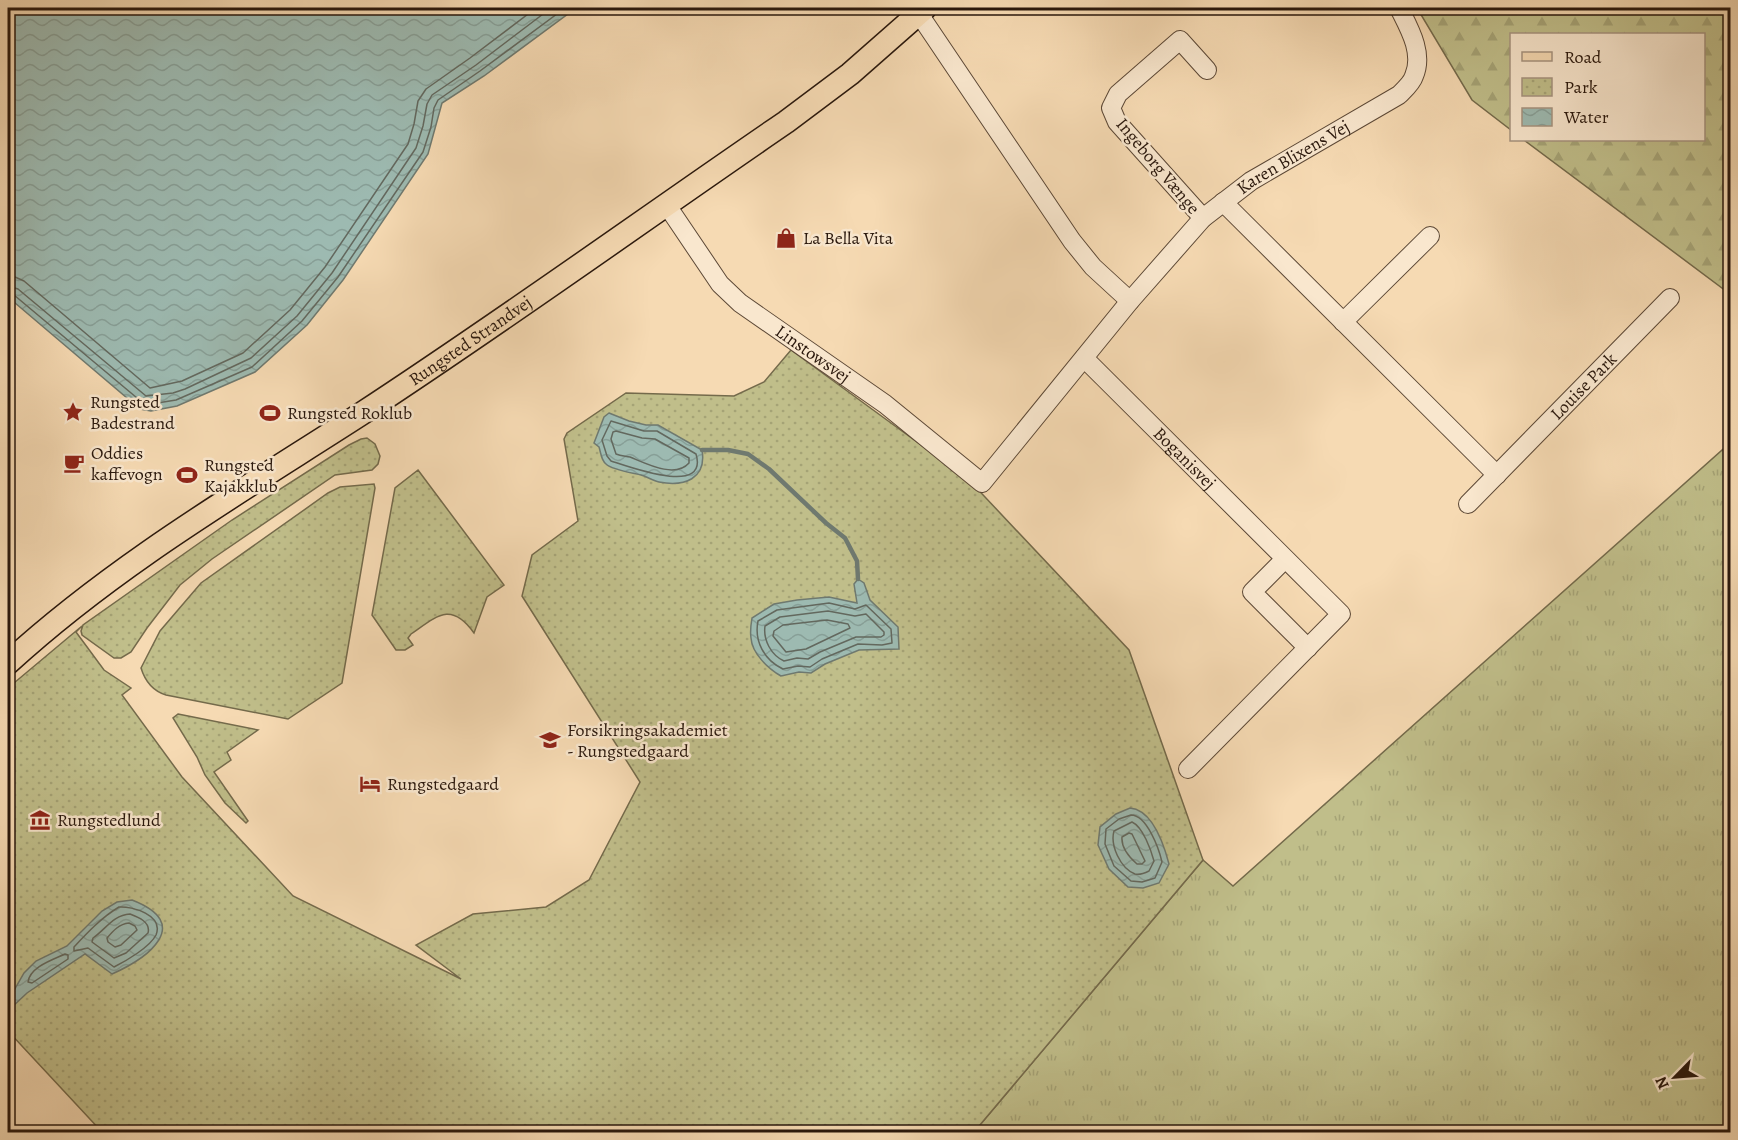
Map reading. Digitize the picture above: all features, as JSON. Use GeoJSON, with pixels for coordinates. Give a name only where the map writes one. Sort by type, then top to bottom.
{"type":"FeatureCollection","features":[{"type":"Feature","properties":{"kind":"main road","name":"Rungsted Strandvej"},"geometry":{"type":"LineString","coordinates":[[8,663],[157,545],[256,479],[361,414],[799,113],[850,74],[922,11]]}},
{"type":"Feature","properties":{"kind":"street","name":"Karen Blixens Vej"},"geometry":{"type":"LineString","coordinates":[[982,483],[1130,301],[1203,218],[1251,180],[1399,95],[1414,78],[1418,61],[1414,40],[1399,8]]}},
{"type":"Feature","properties":{"kind":"street"},"geometry":{"type":"LineString","coordinates":[[922,11],[1072,241],[1093,267],[1130,301]]}},
{"type":"Feature","properties":{"kind":"street","name":"Ingeborg Vænge"},"geometry":{"type":"LineString","coordinates":[[1203,218],[1117,122],[1112,108],[1118,94],[1180,40],[1207,70]]}},
{"type":"Feature","properties":{"kind":"street"},"geometry":{"type":"LineString","coordinates":[[1223,202],[1497,475]]}},
{"type":"Feature","properties":{"kind":"street","name":"Linstowsvej"},"geometry":{"type":"LineString","coordinates":[[666,204],[720,284],[740,303],[885,404],[982,483]]}},
{"type":"Feature","properties":{"kind":"street"},"geometry":{"type":"LineString","coordinates":[[1343,322],[1430,236]]}},
{"type":"Feature","properties":{"kind":"street","name":"Louise Park"},"geometry":{"type":"LineString","coordinates":[[1468,504],[1670,298]]}},
{"type":"Feature","properties":{"kind":"street","name":"Boganisvej"},"geometry":{"type":"LineString","coordinates":[[1084,358],[1341,614],[1188,769]]}},
{"type":"Feature","properties":{"kind":"street"},"geometry":{"type":"LineString","coordinates":[[1285,559],[1252,592],[1308,648]]}},
{"type":"Feature","properties":{"kind":"green space"},"geometry":{"type":"Polygon","coordinates":[[[1417,8],[1730,8],[1730,294],[1525,141],[1705,141],[1705,33],[1510,33],[1510,129],[1472,100],[1417,8]]]}},
{"type":"Feature","properties":{"kind":"green space"},"geometry":{"type":"Polygon","coordinates":[[[791,350],[969,480],[1129,650],[1203,860],[974,1132],[102,1132],[8,1031],[8,688],[82,626],[76,632],[104,670],[131,688],[122,695],[182,777],[293,896],[461,979],[416,945],[473,914],[546,907],[589,880],[640,782],[522,596],[532,555],[578,521],[564,439],[567,433],[626,393],[734,396],[764,382],[791,350]]]}},
{"type":"Feature","properties":{"kind":"green space"},"geometry":{"type":"Polygon","coordinates":[[[367,438],[375,444],[380,456],[378,464],[372,470],[335,475],[212,559],[180,585],[131,652],[121,658],[114,658],[82,635],[83,625],[232,520],[349,445],[367,438]]]}},
{"type":"Feature","properties":{"kind":"green space"},"geometry":{"type":"Polygon","coordinates":[[[1730,443],[1730,1132],[974,1132],[1203,860],[1233,886],[1730,443]]]}},
{"type":"Feature","properties":{"kind":"green space"},"geometry":{"type":"Polygon","coordinates":[[[418,470],[504,585],[487,597],[474,633],[458,617],[444,615],[436,617],[411,634],[408,638],[413,645],[405,650],[396,650],[372,615],[395,488],[418,470]]]}},
{"type":"Feature","properties":{"kind":"green space"},"geometry":{"type":"Polygon","coordinates":[[[374,484],[342,683],[288,719],[166,695],[150,685],[141,668],[160,631],[201,583],[328,493],[340,487],[374,484]]]}},
{"type":"Feature","properties":{"kind":"green space"},"geometry":{"type":"Polygon","coordinates":[[[178,714],[258,730],[227,752],[231,760],[214,772],[248,821],[246,823],[225,803],[205,775],[197,757],[173,718],[178,714]]]}},
{"type":"Feature","properties":{"kind":"water"},"geometry":{"type":"Polygon","coordinates":[[[8,8],[576,8],[484,76],[442,103],[428,154],[343,280],[307,325],[255,372],[177,406],[151,411],[140,409],[8,297],[8,8]]]}},
{"type":"Feature","properties":{"kind":"water"},"geometry":{"type":"Polygon","coordinates":[[[609,413],[629,421],[658,425],[702,450],[701,468],[692,479],[685,482],[668,483],[609,466],[603,460],[599,447],[594,443],[604,417],[609,413]]]}},
{"type":"Feature","properties":{"kind":"water"},"geometry":{"type":"Polygon","coordinates":[[[858,579],[864,583],[870,600],[898,627],[899,649],[859,650],[825,664],[811,673],[799,672],[781,676],[771,669],[754,650],[751,633],[752,618],[774,604],[797,600],[829,597],[857,603],[854,584],[858,579]]]}},
{"type":"Feature","properties":{"kind":"water"},"geometry":{"type":"Polygon","coordinates":[[[1130,808],[1138,810],[1151,822],[1161,838],[1169,864],[1159,883],[1143,888],[1128,887],[1109,869],[1098,845],[1100,827],[1116,814],[1130,808]]]}},
{"type":"Feature","properties":{"kind":"water"},"geometry":{"type":"Polygon","coordinates":[[[132,900],[150,909],[160,919],[162,930],[159,940],[150,950],[112,974],[85,954],[8,1008],[8,1001],[24,973],[36,961],[67,946],[102,911],[117,902],[132,900]]]}},
{"type":"Feature","properties":{"kind":"waterway"},"geometry":{"type":"LineString","coordinates":[[702,450],[728,450],[748,454],[769,469],[845,538],[857,561],[858,579]]}},
{"type":"Feature","properties":{"kind":"place","name":"La Bella Vita"},"geometry":{"type":"Point","coordinates":[786,238]}},
{"type":"Feature","properties":{"kind":"place","name":"Rungsted Badestrand"},"geometry":{"type":"Point","coordinates":[73,412]}},
{"type":"Feature","properties":{"kind":"place","name":"Rungsted Roklub"},"geometry":{"type":"Point","coordinates":[270,413]}},
{"type":"Feature","properties":{"kind":"place","name":"Oddies kaffevogn"},"geometry":{"type":"Point","coordinates":[74,463]}},
{"type":"Feature","properties":{"kind":"place","name":"Rungsted Kajakklub"},"geometry":{"type":"Point","coordinates":[187,475]}},
{"type":"Feature","properties":{"kind":"place","name":"Forsikringsakademiet - Rungstedgaard"},"geometry":{"type":"Point","coordinates":[550,740]}},
{"type":"Feature","properties":{"kind":"place","name":"Rungstedgaard"},"geometry":{"type":"Point","coordinates":[370,784]}},
{"type":"Feature","properties":{"kind":"place","name":"Rungstedlund"},"geometry":{"type":"Point","coordinates":[40,820]}}]}
